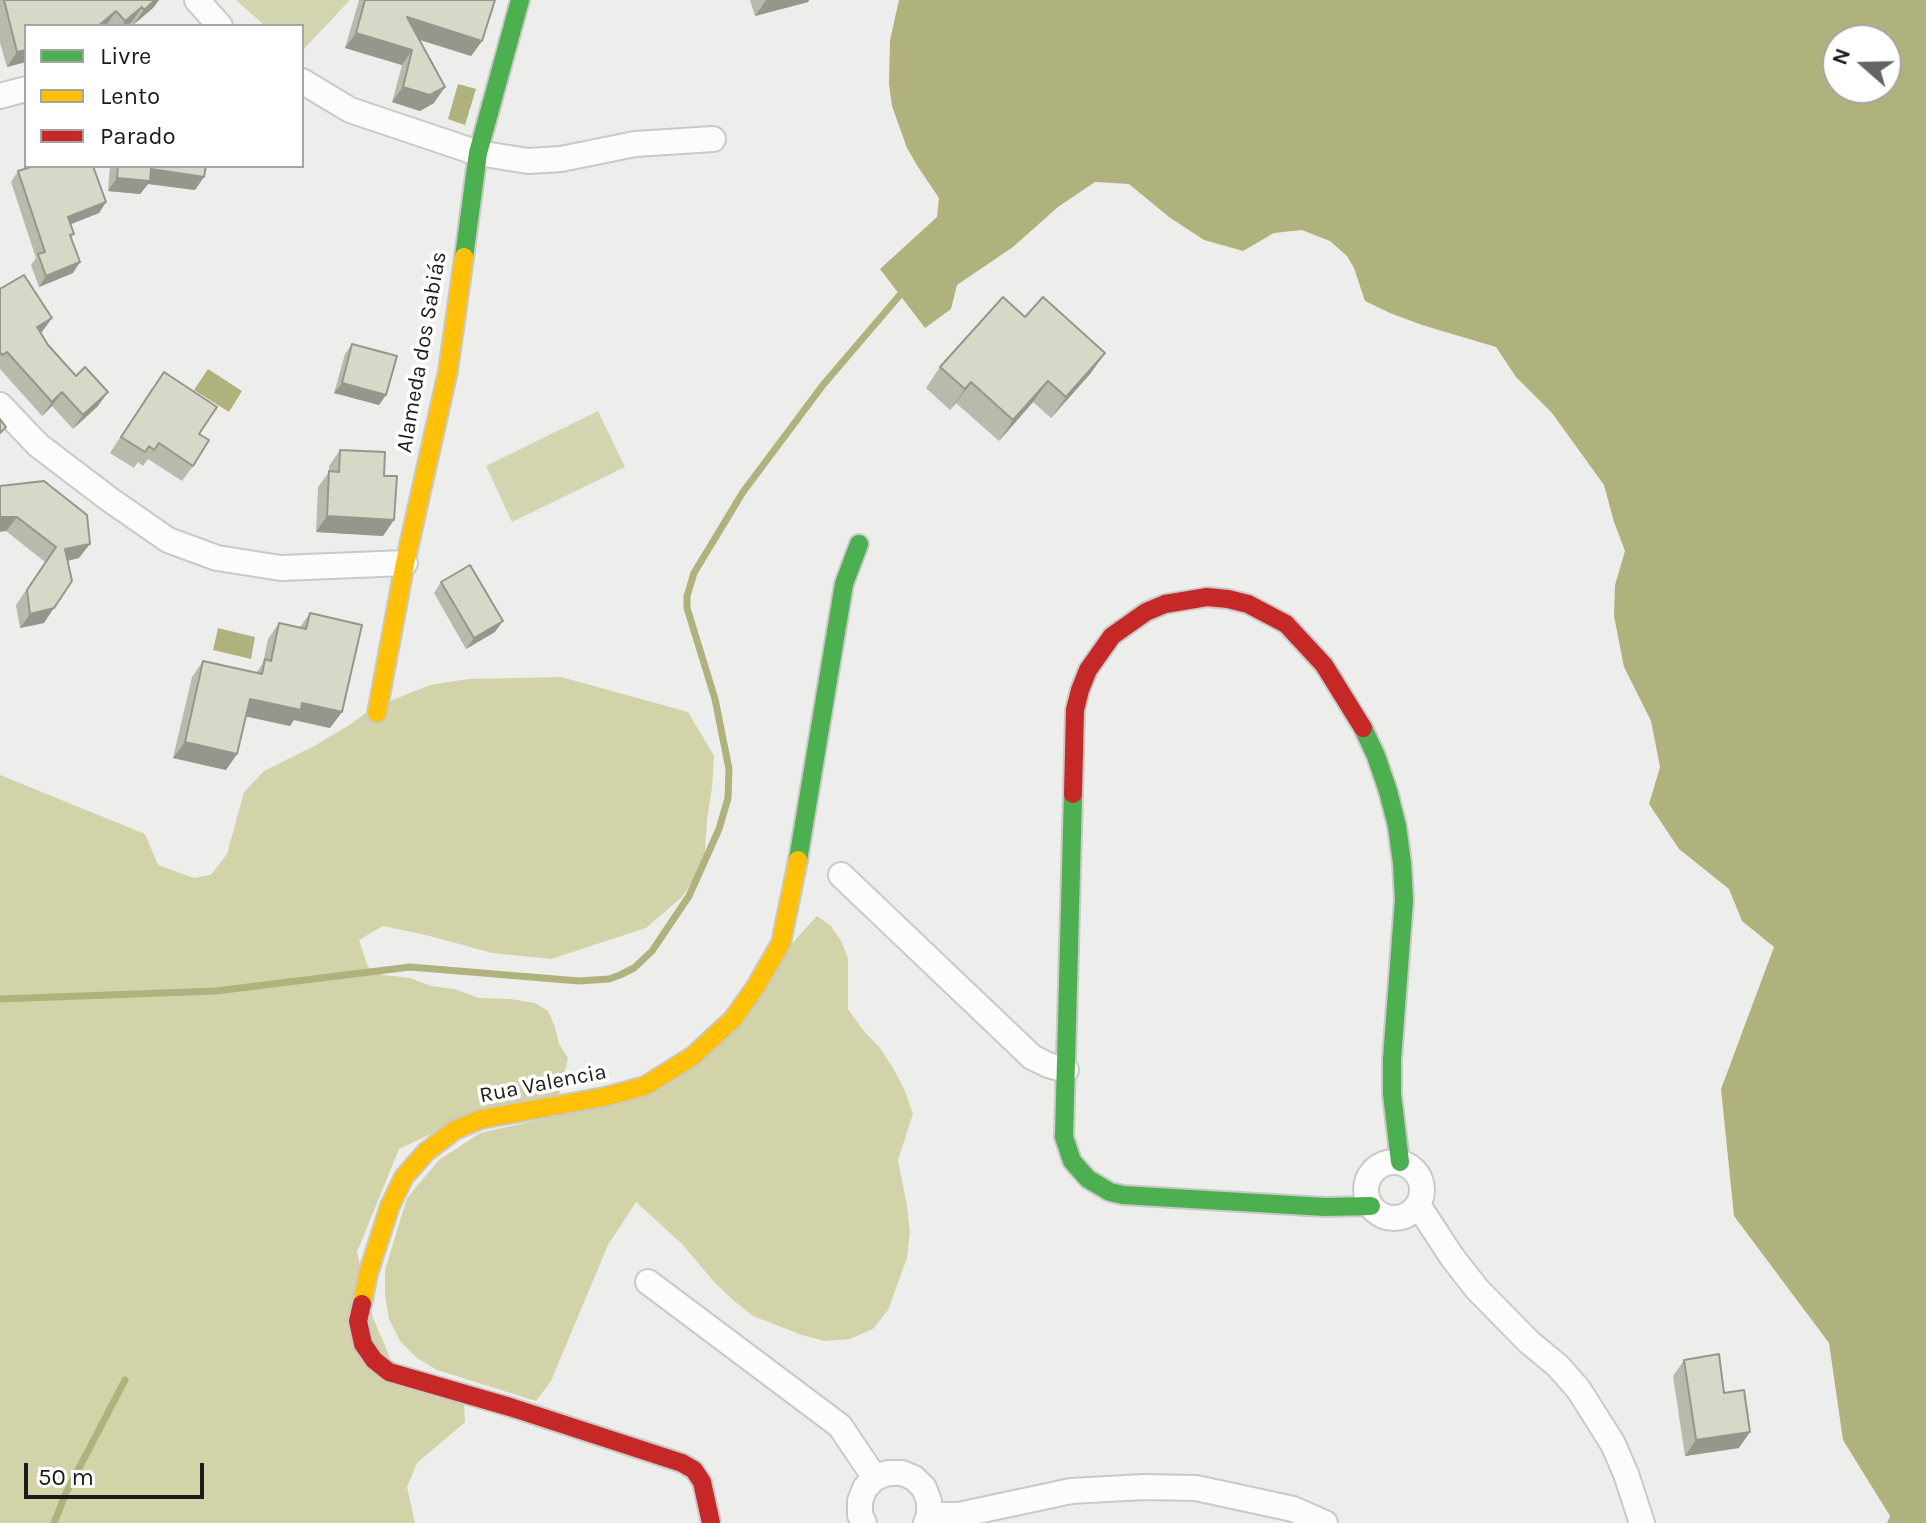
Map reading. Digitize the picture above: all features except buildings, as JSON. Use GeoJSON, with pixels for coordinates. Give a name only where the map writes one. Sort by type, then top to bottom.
{"type":"FeatureCollection","features":[{"type":"Feature","properties":{"kind":"street"},"geometry":{"type":"LineString","coordinates":[[197,0],[218,24]]}},
{"type":"Feature","properties":{"kind":"street","name":"Alameda dos Sabiás"},"geometry":{"type":"LineString","coordinates":[[377,713],[405,563],[448,371],[478,153],[520,0]]}},
{"type":"Feature","properties":{"kind":"street"},"geometry":{"type":"LineString","coordinates":[[304,82],[350,110],[478,153],[528,161],[561,159],[635,144],[713,139]]}},
{"type":"Feature","properties":{"kind":"street"},"geometry":{"type":"LineString","coordinates":[[0,96],[24,90]]}},
{"type":"Feature","properties":{"kind":"street"},"geometry":{"type":"LineString","coordinates":[[0,405],[38,445],[168,540],[217,558],[281,568],[405,563]]}},
{"type":"Feature","properties":{"kind":"street","name":"Rua Valencia"},"geometry":{"type":"LineString","coordinates":[[711,1523],[702,1482],[694,1470],[682,1463],[389,1372],[374,1360],[363,1344],[358,1321],[368,1274],[390,1206],[404,1177],[426,1152],[455,1130],[481,1119],[604,1097],[645,1086],[693,1056],[733,1019],[755,988],[781,943],[804,831],[844,584],[859,544]]}},
{"type":"Feature","properties":{"kind":"street"},"geometry":{"type":"LineString","coordinates":[[1371,1206],[1325,1207],[1123,1195],[1099,1187],[1079,1171],[1067,1149],[1064,1137],[1075,710],[1088,670],[1112,636],[1146,612],[1165,604],[1207,597],[1248,604],[1268,613],[1286,624],[1324,665],[1361,724],[1388,791],[1402,863],[1404,900],[1392,1059],[1392,1094],[1400,1162]]}},
{"type":"Feature","properties":{"kind":"street"},"geometry":{"type":"LineString","coordinates":[[841,875],[1032,1057],[1066,1070]]}},
{"type":"Feature","properties":{"kind":"street"},"geometry":{"type":"LineString","coordinates":[[1389,1162],[1410,1166],[1422,1184],[1418,1205],[1400,1217],[1378,1213],[1366,1195],[1371,1174],[1389,1162]]}},
{"type":"Feature","properties":{"kind":"street"},"geometry":{"type":"LineString","coordinates":[[1418,1205],[1477,1289],[1579,1390],[1613,1444],[1642,1523]]}},
{"type":"Feature","properties":{"kind":"street"},"geometry":{"type":"LineString","coordinates":[[648,1282],[840,1426],[875,1478]]}},
{"type":"Feature","properties":{"kind":"street"},"geometry":{"type":"LineString","coordinates":[[864,1523],[860,1515],[860,1501],[865,1488],[875,1478],[888,1473],[902,1473],[914,1478],[924,1488],[929,1501],[928,1519],[1071,1491],[1196,1488],[1293,1509],[1325,1523]]}},
{"type":"Feature","properties":{"kind":"shaded area"},"geometry":{"type":"Polygon","coordinates":[[[236,0],[350,0],[304,49],[304,24],[263,24],[236,0]]]}},
{"type":"Feature","properties":{"kind":"shaded area"},"geometry":{"type":"Polygon","coordinates":[[[899,0],[1926,0],[1926,1523],[1887,1523],[1890,1516],[1843,1440],[1829,1343],[1734,1216],[1721,1089],[1774,947],[1742,921],[1729,889],[1679,849],[1649,804],[1660,767],[1651,721],[1624,667],[1614,616],[1615,585],[1625,551],[1604,485],[1552,413],[1516,377],[1496,347],[1422,325],[1365,301],[1347,256],[1330,241],[1302,230],[1274,233],[1243,251],[1204,240],[1169,217],[1129,184],[1095,182],[1058,207],[1013,247],[957,285],[951,309],[925,328],[880,269],[937,217],[939,198],[907,148],[892,106],[890,40],[899,0]]]}},
{"type":"Feature","properties":{"kind":"shaded area"},"geometry":{"type":"Polygon","coordinates":[[[458,84],[476,89],[465,125],[448,119],[458,84]]]}},
{"type":"Feature","properties":{"kind":"shaded area"},"geometry":{"type":"Polygon","coordinates":[[[208,369],[242,391],[229,412],[194,390],[208,369]]]}},
{"type":"Feature","properties":{"kind":"shaded area"},"geometry":{"type":"Polygon","coordinates":[[[598,411],[625,467],[512,522],[486,466],[598,411]]]}},
{"type":"Feature","properties":{"kind":"shaded area"},"geometry":{"type":"Polygon","coordinates":[[[218,628],[255,637],[251,659],[213,650],[218,628]]]}},
{"type":"Feature","properties":{"kind":"shaded area"},"geometry":{"type":"Polygon","coordinates":[[[561,677],[688,712],[714,756],[704,864],[682,897],[646,928],[551,959],[492,953],[383,926],[359,940],[368,967],[383,975],[410,978],[479,998],[535,1003],[548,1011],[559,1044],[568,1058],[558,1100],[465,1118],[399,1149],[357,1252],[373,1318],[391,1360],[464,1403],[465,1422],[417,1463],[407,1487],[415,1523],[0,1523],[0,775],[145,834],[158,865],[194,878],[211,875],[227,854],[244,792],[264,771],[316,745],[371,709],[430,685],[469,679],[561,677]]]}},
{"type":"Feature","properties":{"kind":"shaded area"},"geometry":{"type":"Polygon","coordinates":[[[817,916],[831,926],[848,958],[848,1009],[893,1068],[913,1114],[898,1160],[910,1232],[907,1258],[888,1310],[873,1329],[850,1339],[825,1341],[753,1316],[715,1283],[682,1244],[636,1202],[608,1245],[551,1381],[536,1401],[437,1370],[417,1358],[400,1341],[389,1319],[385,1270],[407,1198],[439,1160],[480,1133],[654,1094],[817,916]]]}},
{"type":"Feature","properties":{"kind":"waterway"},"geometry":{"type":"LineString","coordinates":[[0,999],[216,991],[410,967],[579,981],[609,979],[634,968],[652,951],[689,896],[719,829],[728,798],[729,769],[715,699],[687,608],[694,573],[743,492],[823,385],[899,296]]}},
{"type":"Feature","properties":{"kind":"waterway"},"geometry":{"type":"LineString","coordinates":[[54,1523],[66,1493],[125,1380]]}},
{"type":"Feature","properties":{"kind":"traffic: fast"},"geometry":{"type":"LineString","coordinates":[[464,257],[478,153],[520,0]]}},
{"type":"Feature","properties":{"kind":"traffic: fast"},"geometry":{"type":"LineString","coordinates":[[798,860],[844,584],[859,544]]}},
{"type":"Feature","properties":{"kind":"traffic: fast"},"geometry":{"type":"LineString","coordinates":[[1363,728],[1388,791],[1402,863],[1404,900],[1392,1059],[1392,1094],[1400,1162]]}},
{"type":"Feature","properties":{"kind":"traffic: fast"},"geometry":{"type":"LineString","coordinates":[[1073,794],[1064,1137],[1072,1161],[1088,1179],[1110,1192],[1123,1195],[1325,1207],[1371,1206]]}},
{"type":"Feature","properties":{"kind":"traffic: slow"},"geometry":{"type":"LineString","coordinates":[[377,713],[405,563],[448,371],[464,257]]}},
{"type":"Feature","properties":{"kind":"traffic: slow"},"geometry":{"type":"LineString","coordinates":[[362,1304],[368,1274],[390,1206],[404,1177],[426,1152],[455,1130],[481,1119],[604,1097],[645,1086],[693,1056],[733,1019],[781,943],[798,860]]}},
{"type":"Feature","properties":{"kind":"traffic: jam"},"geometry":{"type":"LineString","coordinates":[[1073,794],[1075,710],[1088,670],[1112,636],[1146,612],[1165,604],[1207,597],[1228,599],[1248,604],[1286,624],[1324,665],[1363,728]]}},
{"type":"Feature","properties":{"kind":"traffic: jam"},"geometry":{"type":"LineString","coordinates":[[362,1304],[358,1321],[363,1344],[374,1360],[389,1372],[510,1407],[682,1463],[694,1470],[702,1482],[711,1523]]}}]}
